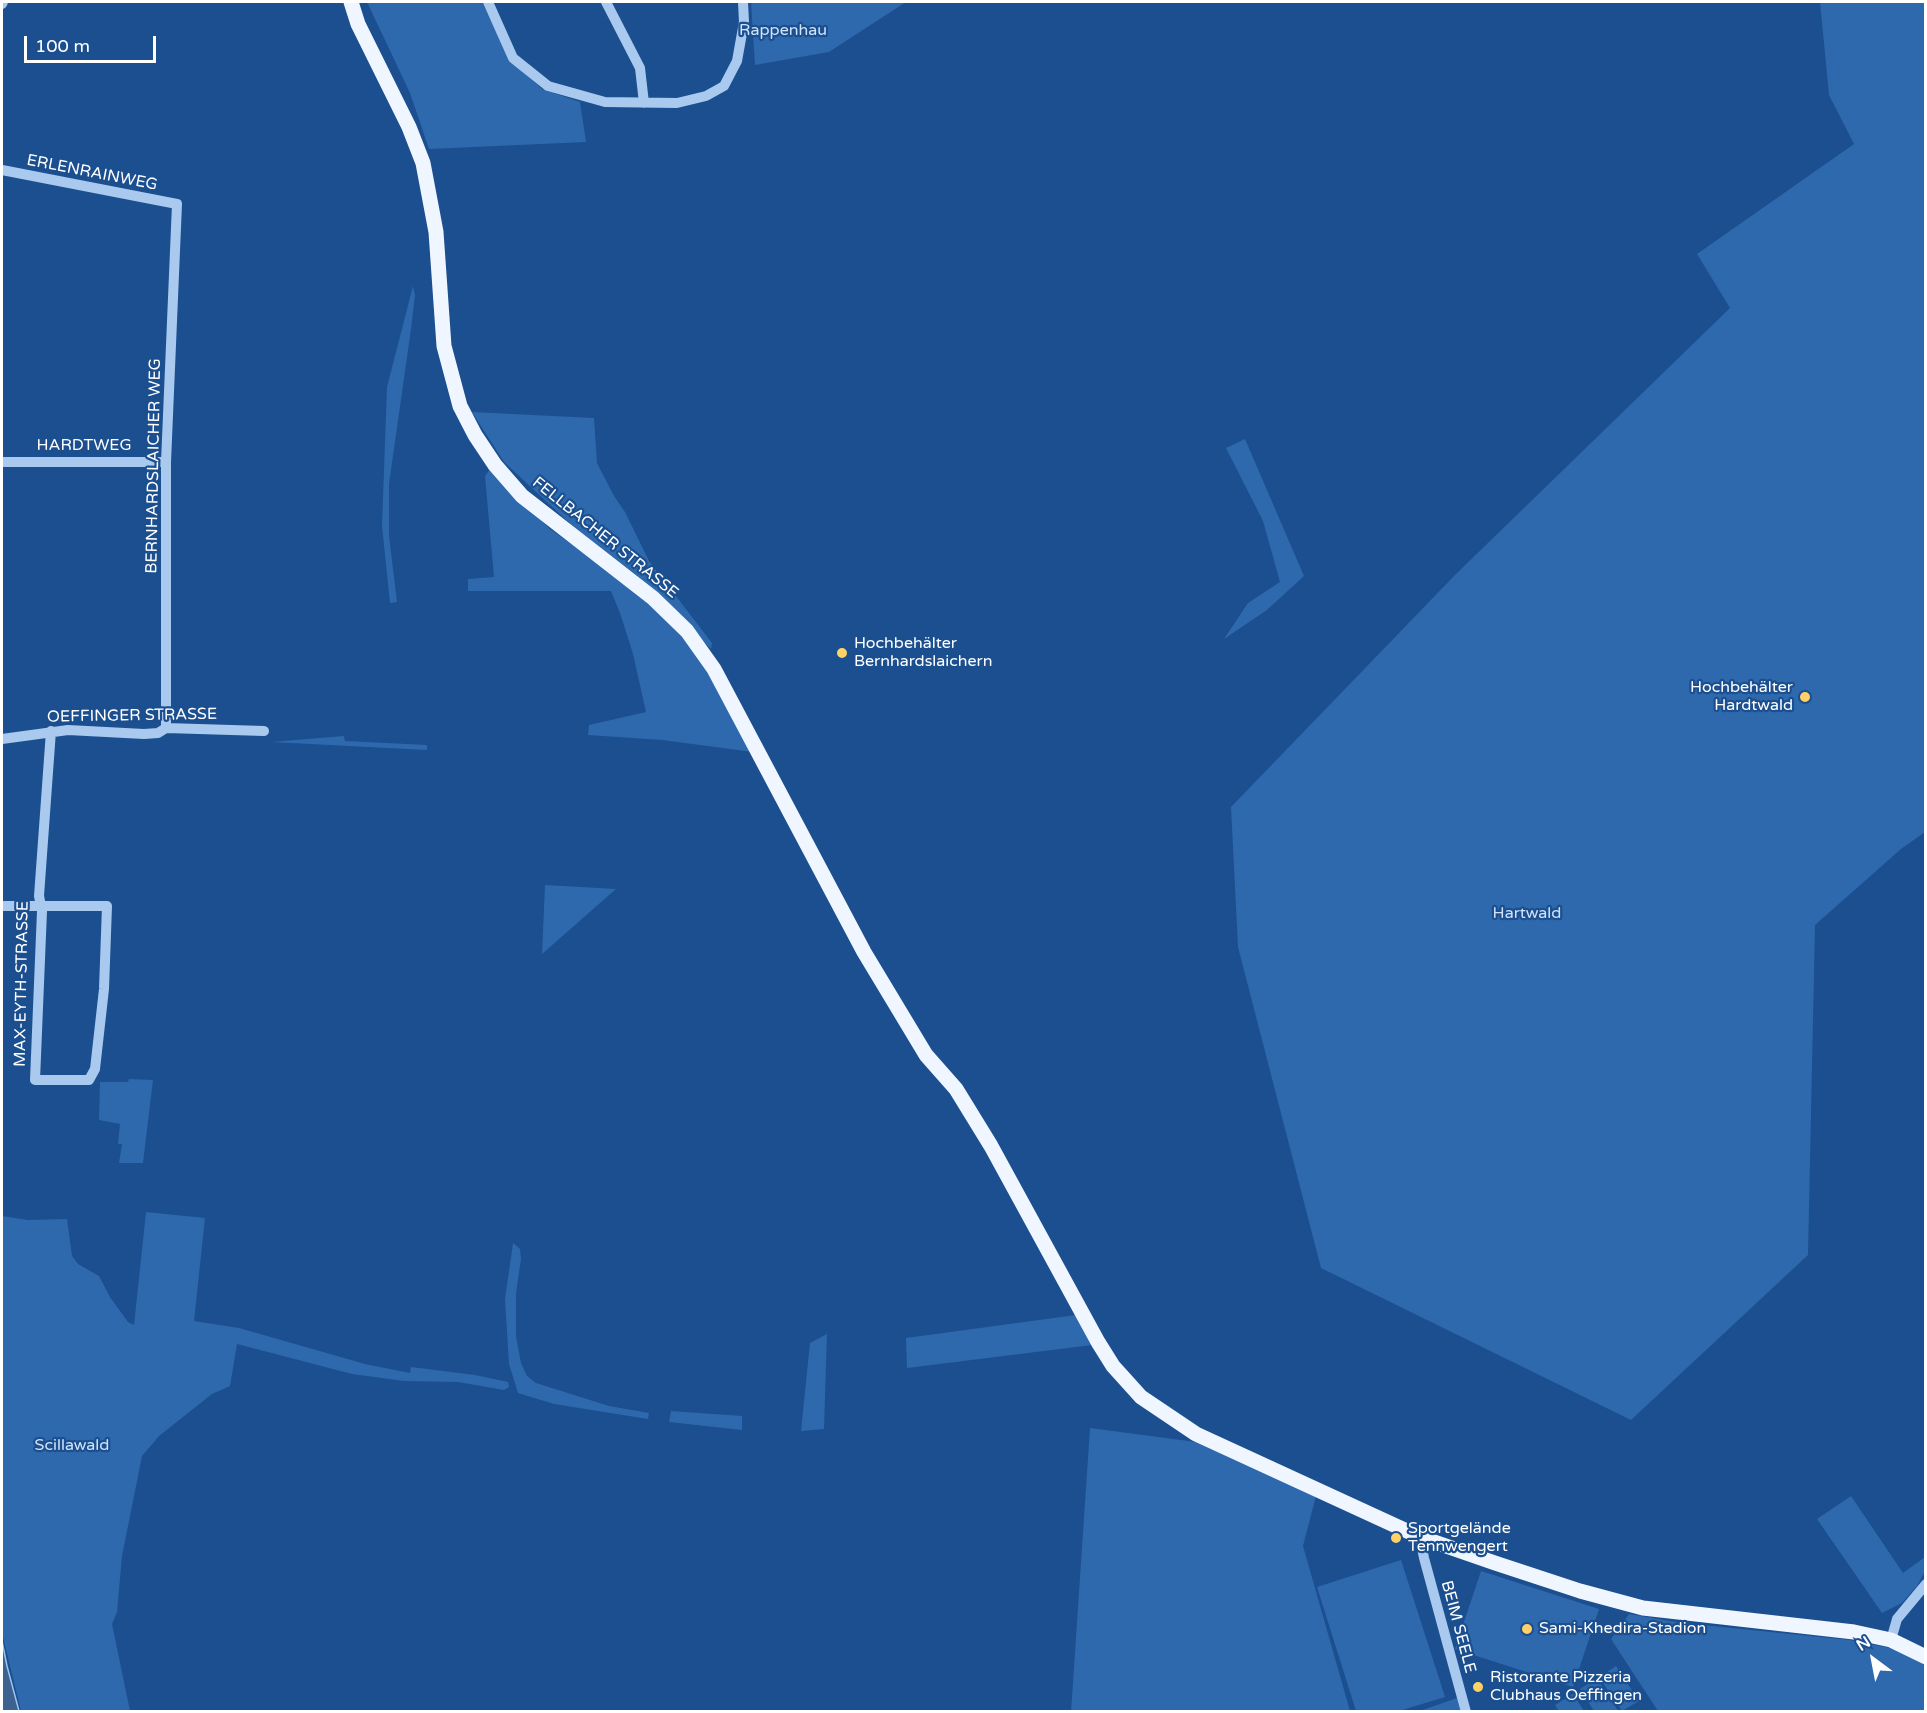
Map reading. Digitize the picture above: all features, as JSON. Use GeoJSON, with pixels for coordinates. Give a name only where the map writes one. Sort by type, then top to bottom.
{"type":"FeatureCollection","features":[{"type":"Feature","properties":{"kind":"main road","name":"FELLBACHER STRASSE"},"geometry":{"type":"LineString","coordinates":[[351,2],[358,24],[409,127],[423,163],[436,232],[444,346],[460,406],[475,435],[505,478],[534,508],[641,588],[687,631],[726,688],[864,952],[927,1055],[962,1099],[1012,1182],[1113,1366],[1156,1410],[1196,1434],[1420,1537],[1580,1591],[1643,1608],[1854,1632],[1891,1640],[1926,1657]]}},
{"type":"Feature","properties":{"kind":"street"},"geometry":{"type":"LineString","coordinates":[[488,2],[513,58],[548,86],[605,102],[678,103],[706,96],[723,87],[737,61],[744,22],[743,2]]}},
{"type":"Feature","properties":{"kind":"street"},"geometry":{"type":"LineString","coordinates":[[606,2],[640,68],[644,102]]}},
{"type":"Feature","properties":{"kind":"street","name":"ERLENRAINWEG"},"geometry":{"type":"LineString","coordinates":[[2,170],[177,204]]}},
{"type":"Feature","properties":{"kind":"street","name":"BERNHARDSLAICHER WEG"},"geometry":{"type":"LineString","coordinates":[[166,728],[166,462],[177,204]]}},
{"type":"Feature","properties":{"kind":"street","name":"HARDTWEG"},"geometry":{"type":"LineString","coordinates":[[2,462],[166,462]]}},
{"type":"Feature","properties":{"kind":"street","name":"OEFFINGER STRASSE"},"geometry":{"type":"LineString","coordinates":[[2,739],[51,731],[151,733],[166,728],[264,731]]}},
{"type":"Feature","properties":{"kind":"street","name":"MAX-EYTH-STRASSE"},"geometry":{"type":"LineString","coordinates":[[41,906],[106,906],[104,989],[94,1075],[85,1081],[35,1080],[41,906],[39,896],[51,731]]}},
{"type":"Feature","properties":{"kind":"street"},"geometry":{"type":"LineString","coordinates":[[2,906],[41,906]]}},
{"type":"Feature","properties":{"kind":"street","name":"BEIM SEELE"},"geometry":{"type":"LineString","coordinates":[[1420,1537],[1466,1712]]}},
{"type":"Feature","properties":{"kind":"street"},"geometry":{"type":"LineString","coordinates":[[1891,1640],[1900,1614],[1926,1584]]}},
{"type":"Feature","properties":{"kind":"green space"},"geometry":{"type":"Polygon","coordinates":[[[367,2],[482,2],[511,60],[542,89],[580,102],[586,142],[429,149],[410,93],[367,2]]]}},
{"type":"Feature","properties":{"kind":"green space","name":"Rappenhau"},"geometry":{"type":"Polygon","coordinates":[[[751,2],[906,2],[829,52],[755,65],[751,2]]]}},
{"type":"Feature","properties":{"kind":"green space","name":"Hartwald"},"geometry":{"type":"Polygon","coordinates":[[[1820,2],[1925,2],[1925,832],[1901,849],[1815,925],[1808,1255],[1631,1420],[1321,1268],[1238,947],[1231,807],[1455,575],[1730,308],[1697,254],[1854,144],[1829,95],[1820,2]]]}},
{"type":"Feature","properties":{"kind":"green space"},"geometry":{"type":"Polygon","coordinates":[[[413,286],[415,295],[411,329],[389,484],[389,536],[397,602],[390,603],[382,526],[387,387],[413,286]]]}},
{"type":"Feature","properties":{"kind":"green space"},"geometry":{"type":"Polygon","coordinates":[[[472,412],[594,418],[597,463],[649,561],[712,643],[711,649],[634,573],[592,544],[504,462],[472,412]]]}},
{"type":"Feature","properties":{"kind":"green space"},"geometry":{"type":"Polygon","coordinates":[[[1245,439],[1304,576],[1267,610],[1224,639],[1248,603],[1280,582],[1263,521],[1226,448],[1245,439]]]}},
{"type":"Feature","properties":{"kind":"green space"},"geometry":{"type":"Polygon","coordinates":[[[490,469],[550,529],[637,590],[687,639],[706,667],[753,752],[662,740],[588,735],[589,725],[646,712],[633,654],[620,613],[611,591],[468,591],[468,579],[494,577],[485,476],[490,469]]]}},
{"type":"Feature","properties":{"kind":"green space"},"geometry":{"type":"Polygon","coordinates":[[[344,736],[345,741],[427,745],[427,750],[271,742],[344,736]]]}},
{"type":"Feature","properties":{"kind":"green space"},"geometry":{"type":"Polygon","coordinates":[[[545,885],[616,889],[542,954],[545,885]]]}},
{"type":"Feature","properties":{"kind":"green space"},"geometry":{"type":"Polygon","coordinates":[[[129,1079],[153,1080],[143,1163],[119,1163],[122,1144],[118,1144],[120,1124],[99,1120],[100,1082],[128,1082],[129,1079]]]}},
{"type":"Feature","properties":{"kind":"green space","name":"Scillawald"},"geometry":{"type":"Polygon","coordinates":[[[146,1212],[205,1218],[194,1321],[239,1328],[365,1364],[410,1373],[411,1367],[475,1375],[508,1382],[509,1387],[504,1390],[458,1382],[404,1381],[352,1374],[237,1344],[230,1386],[212,1394],[159,1436],[142,1456],[122,1556],[117,1612],[112,1624],[130,1711],[21,1711],[2,1633],[2,1216],[28,1220],[67,1219],[72,1256],[78,1264],[99,1276],[110,1297],[128,1322],[134,1325],[146,1212]]]}},
{"type":"Feature","properties":{"kind":"green space"},"geometry":{"type":"Polygon","coordinates":[[[513,1243],[520,1249],[521,1259],[516,1293],[516,1336],[521,1363],[527,1376],[536,1383],[609,1406],[649,1413],[648,1419],[554,1404],[518,1393],[509,1364],[505,1299],[513,1243]]]}},
{"type":"Feature","properties":{"kind":"green space"},"geometry":{"type":"Polygon","coordinates":[[[1076,1315],[1092,1345],[907,1368],[906,1338],[1076,1315]]]}},
{"type":"Feature","properties":{"kind":"green space"},"geometry":{"type":"Polygon","coordinates":[[[827,1334],[824,1429],[801,1431],[810,1343],[827,1334]]]}},
{"type":"Feature","properties":{"kind":"green space"},"geometry":{"type":"Polygon","coordinates":[[[671,1411],[742,1416],[742,1430],[669,1422],[671,1411]]]}},
{"type":"Feature","properties":{"kind":"green space"},"geometry":{"type":"Polygon","coordinates":[[[1090,1428],[1196,1442],[1316,1496],[1303,1546],[1350,1711],[1071,1712],[1090,1428]]]}},
{"type":"Feature","properties":{"kind":"green space"},"geometry":{"type":"Polygon","coordinates":[[[1851,1496],[1903,1573],[1925,1557],[1925,1571],[1917,1586],[1902,1603],[1882,1613],[1817,1519],[1851,1496]]]}},
{"type":"Feature","properties":{"kind":"green space"},"geometry":{"type":"Polygon","coordinates":[[[1401,1560],[1445,1697],[1399,1711],[1356,1711],[1317,1587],[1401,1560]]]}},
{"type":"Feature","properties":{"kind":"green space","name":"Sami-Khedira-Stadion"},"geometry":{"type":"Polygon","coordinates":[[[1481,1571],[1599,1609],[1573,1687],[1455,1649],[1481,1571]]]}},
{"type":"Feature","properties":{"kind":"green space"},"geometry":{"type":"Polygon","coordinates":[[[1629,1614],[1682,1623],[1850,1640],[1900,1650],[1925,1665],[1925,1711],[1658,1711],[1611,1639],[1629,1614]]]}},
{"type":"Feature","properties":{"kind":"green space"},"geometry":{"type":"Polygon","coordinates":[[[1616,1666],[1639,1701],[1622,1711],[1599,1677],[1616,1666]]]}},
{"type":"Feature","properties":{"kind":"green space"},"geometry":{"type":"Polygon","coordinates":[[[1597,1678],[1618,1711],[1594,1711],[1580,1689],[1597,1678]]]}},
{"type":"Feature","properties":{"kind":"green space"},"geometry":{"type":"Polygon","coordinates":[[[1573,1694],[1584,1711],[1559,1711],[1555,1705],[1573,1694]]]}},
{"type":"Feature","properties":{"kind":"green space"},"geometry":{"type":"Polygon","coordinates":[[[1457,1698],[1461,1712],[1417,1712],[1457,1698]]]}},
{"type":"Feature","properties":{"kind":"shaded area"},"geometry":{"type":"Polygon","coordinates":[[[2,1641],[7,1666],[19,1711],[2,1711],[2,1641]]]}},
{"type":"Feature","properties":{"kind":"place","name":"Hochbehälter Bernhardslaichern"},"geometry":{"type":"Point","coordinates":[842,653]}},
{"type":"Feature","properties":{"kind":"place","name":"Hochbehälter Hardtwald"},"geometry":{"type":"Point","coordinates":[1805,697]}},
{"type":"Feature","properties":{"kind":"place","name":"Sportgelände Tennwengert"},"geometry":{"type":"Point","coordinates":[1396,1538]}},
{"type":"Feature","properties":{"kind":"place","name":"Sami-Khedira-Stadion"},"geometry":{"type":"Point","coordinates":[1527,1629]}},
{"type":"Feature","properties":{"kind":"place","name":"Ristorante Pizzeria Clubhaus Oeffingen"},"geometry":{"type":"Point","coordinates":[1478,1687]}}]}
